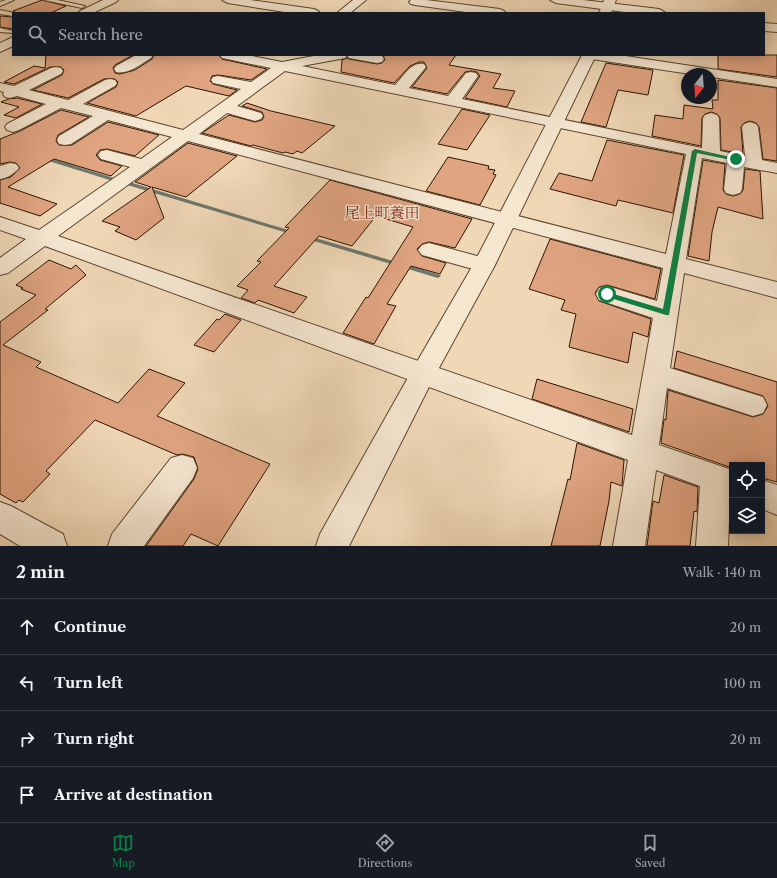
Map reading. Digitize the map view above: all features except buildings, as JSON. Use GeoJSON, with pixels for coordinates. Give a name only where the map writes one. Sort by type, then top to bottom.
{"type":"FeatureCollection","features":[{"type":"Feature","properties":{"kind":"street"},"geometry":{"type":"LineString","coordinates":[[83,9],[112,0]]}},
{"type":"Feature","properties":{"kind":"street"},"geometry":{"type":"LineString","coordinates":[[228,0],[307,12]]}},
{"type":"Feature","properties":{"kind":"street"},"geometry":{"type":"LineString","coordinates":[[345,12],[360,0]]}},
{"type":"Feature","properties":{"kind":"street"},"geometry":{"type":"LineString","coordinates":[[556,0],[652,12]]}},
{"type":"Feature","properties":{"kind":"street"},"geometry":{"type":"LineString","coordinates":[[415,2],[480,3],[498,12]]}},
{"type":"Feature","properties":{"kind":"street"},"geometry":{"type":"LineString","coordinates":[[567,12],[608,6]]}},
{"type":"Feature","properties":{"kind":"street"},"geometry":{"type":"LineString","coordinates":[[765,27],[777,28]]}},
{"type":"Feature","properties":{"kind":"street"},"geometry":{"type":"LineString","coordinates":[[0,48],[9,38]]}},
{"type":"Feature","properties":{"kind":"street"},"geometry":{"type":"LineString","coordinates":[[121,69],[144,56]]}},
{"type":"Feature","properties":{"kind":"street"},"geometry":{"type":"LineString","coordinates":[[236,56],[286,61],[399,90],[777,168]]}},
{"type":"Feature","properties":{"kind":"street"},"geometry":{"type":"LineString","coordinates":[[0,268],[255,88],[286,61],[331,56]]}},
{"type":"Feature","properties":{"kind":"street"},"geometry":{"type":"LineString","coordinates":[[360,56],[377,59]]}},
{"type":"Feature","properties":{"kind":"street"},"geometry":{"type":"LineString","coordinates":[[332,546],[423,374],[484,265],[590,56]]}},
{"type":"Feature","properties":{"kind":"street"},"geometry":{"type":"LineString","coordinates":[[598,56],[777,83]]}},
{"type":"Feature","properties":{"kind":"street"},"geometry":{"type":"LineString","coordinates":[[399,90],[419,67]]}},
{"type":"Feature","properties":{"kind":"street"},"geometry":{"type":"LineString","coordinates":[[0,99],[56,71]]}},
{"type":"Feature","properties":{"kind":"street"},"geometry":{"type":"LineString","coordinates":[[452,101],[471,76]]}},
{"type":"Feature","properties":{"kind":"street"},"geometry":{"type":"LineString","coordinates":[[218,80],[255,88]]}},
{"type":"Feature","properties":{"kind":"street"},"geometry":{"type":"LineString","coordinates":[[13,127],[110,83]]}},
{"type":"Feature","properties":{"kind":"street"},"geometry":{"type":"LineString","coordinates":[[0,87],[777,290]]}},
{"type":"Feature","properties":{"kind":"street"},"geometry":{"type":"LineString","coordinates":[[226,108],[255,116]]}},
{"type":"Feature","properties":{"kind":"street"},"geometry":{"type":"LineString","coordinates":[[64,140],[106,115]]}},
{"type":"Feature","properties":{"kind":"street"},"geometry":{"type":"LineString","coordinates":[[629,546],[666,313],[676,263],[712,118]]}},
{"type":"Feature","properties":{"kind":"street"},"geometry":{"type":"LineString","coordinates":[[750,127],[754,163]]}},
{"type":"Feature","properties":{"kind":"street"},"geometry":{"type":"LineString","coordinates":[[107,155],[144,165]]}},
{"type":"Feature","properties":{"kind":"street"},"geometry":{"type":"LineString","coordinates":[[733,190],[736,159]]}},
{"type":"Feature","properties":{"kind":"street"},"geometry":{"type":"LineString","coordinates":[[0,223],[724,481],[712,546]]}},
{"type":"Feature","properties":{"kind":"street"},"geometry":{"type":"LineString","coordinates":[[429,250],[484,265]]}},
{"type":"Feature","properties":{"kind":"street"},"geometry":{"type":"LineString","coordinates":[[607,294],[666,313]]}},
{"type":"Feature","properties":{"kind":"street"},"geometry":{"type":"LineString","coordinates":[[656,374],[753,405]]}},
{"type":"Feature","properties":{"kind":"street"},"geometry":{"type":"LineString","coordinates":[[124,546],[182,468]]}},
{"type":"Feature","properties":{"kind":"street"},"geometry":{"type":"LineString","coordinates":[[765,495],[777,500]]}},
{"type":"Feature","properties":{"kind":"street"},"geometry":{"type":"LineString","coordinates":[[1,518],[51,546]]}},
{"type":"Feature","properties":{"kind":"lane"},"geometry":{"type":"LineString","coordinates":[[0,4],[11,0]]}},
{"type":"Feature","properties":{"kind":"lane"},"geometry":{"type":"LineString","coordinates":[[46,0],[83,9]]}},
{"type":"Feature","properties":{"kind":"lane"},"geometry":{"type":"LineString","coordinates":[[0,12],[12,14]]}},
{"type":"Feature","properties":{"kind":"lane"},"geometry":{"type":"LineString","coordinates":[[0,30],[9,38]]}},
{"type":"Feature","properties":{"kind":"waterway"},"geometry":{"type":"LineString","coordinates":[[44,158],[115,180]]}},
{"type":"Feature","properties":{"kind":"waterway"},"geometry":{"type":"LineString","coordinates":[[126,183],[293,233]]}},
{"type":"Feature","properties":{"kind":"waterway"},"geometry":{"type":"LineString","coordinates":[[309,238],[438,276]]}},
{"type":"Feature","properties":{"kind":"district","name":"尾上町養田"},"geometry":{"type":"Point","coordinates":[382,212]}},
{"type":"Feature","properties":{"kind":"route"},"geometry":{"type":"LineString","coordinates":[[607,294],[666,313],[695,151],[736,159]]}}]}
